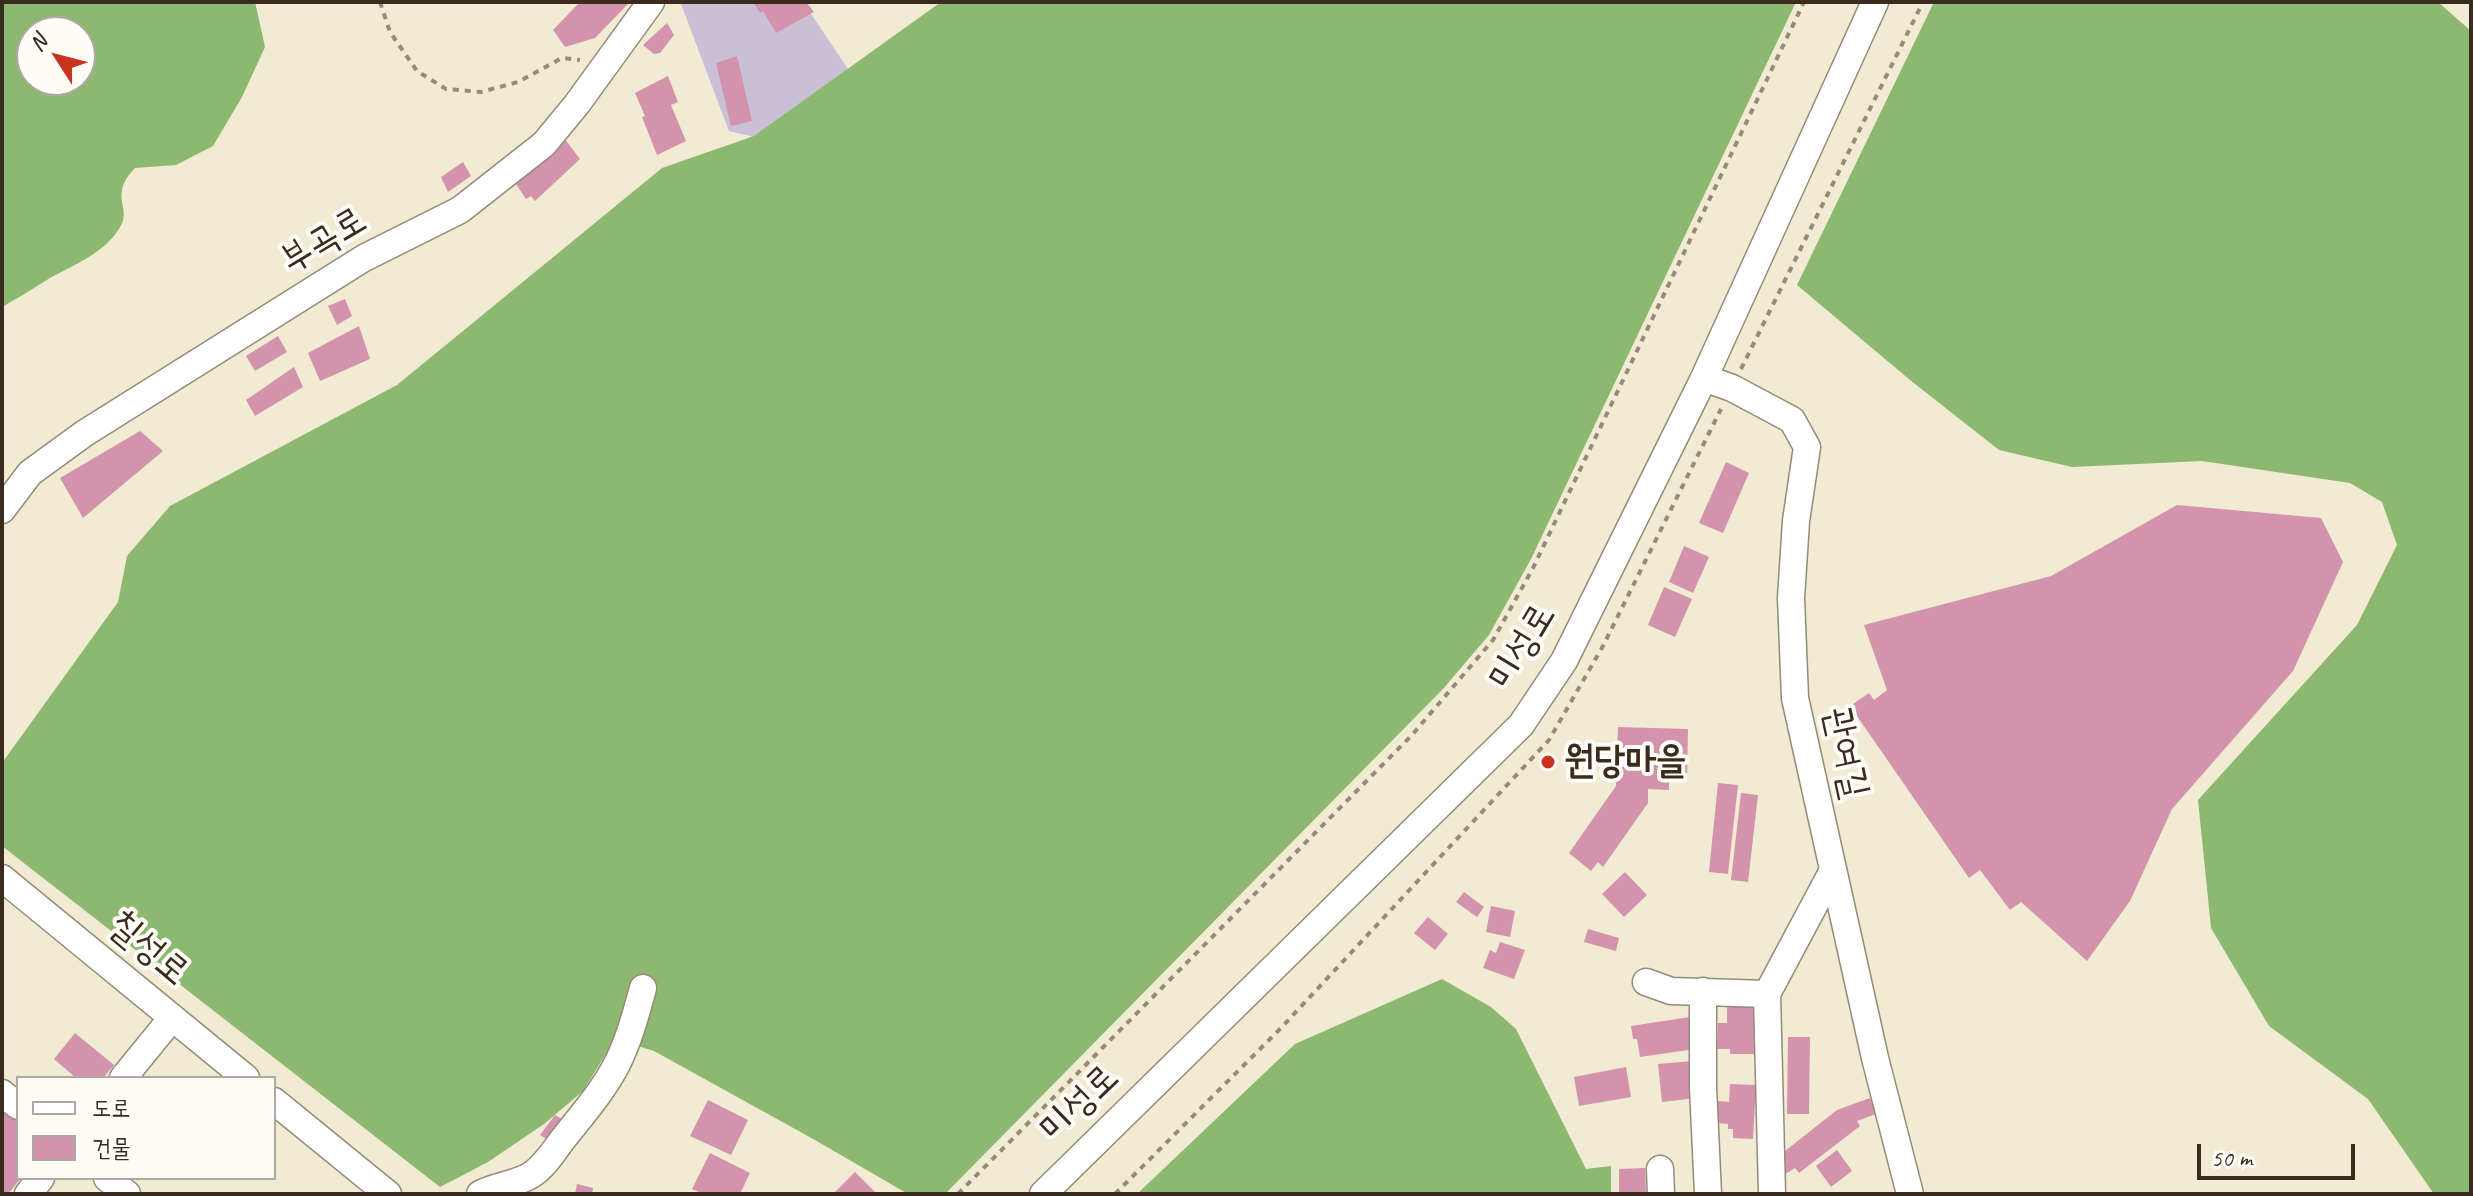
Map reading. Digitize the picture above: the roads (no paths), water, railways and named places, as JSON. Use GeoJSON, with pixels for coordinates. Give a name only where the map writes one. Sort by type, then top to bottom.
{"type":"FeatureCollection","features":[{"type":"Feature","properties":{"kind":"street","name":"부곡로"},"geometry":{"type":"LineString","coordinates":[[2,510],[30,473],[85,433],[364,258],[460,210],[544,144],[651,2]]}},
{"type":"Feature","properties":{"kind":"street","name":"미성로"},"geometry":{"type":"LineString","coordinates":[[1043,1194],[1521,725],[1564,661],[1704,378],[1875,2]]}},
{"type":"Feature","properties":{"kind":"street","name":"관여길"},"geometry":{"type":"LineString","coordinates":[[1704,378],[1732,388],[1792,420],[1807,447],[1796,521],[1791,598],[1795,698],[1875,1058],[1910,1194]]}},
{"type":"Feature","properties":{"kind":"street"},"geometry":{"type":"LineString","coordinates":[[1772,1194],[1767,994],[1832,872]]}},
{"type":"Feature","properties":{"kind":"street","name":"칠성로"},"geometry":{"type":"LineString","coordinates":[[2,878],[244,1076]]}},
{"type":"Feature","properties":{"kind":"street"},"geometry":{"type":"LineString","coordinates":[[1646,982],[1671,991],[1767,994]]}},
{"type":"Feature","properties":{"kind":"street"},"geometry":{"type":"LineString","coordinates":[[480,1194],[534,1174],[556,1148],[617,1065],[633,1026],[643,988]]}},
{"type":"Feature","properties":{"kind":"street"},"geometry":{"type":"LineString","coordinates":[[1703,991],[1708,1194]]}},
{"type":"Feature","properties":{"kind":"street"},"geometry":{"type":"LineString","coordinates":[[125,1076],[172,1018]]}},
{"type":"Feature","properties":{"kind":"street"},"geometry":{"type":"LineString","coordinates":[[276,1103],[388,1194]]}},
{"type":"Feature","properties":{"kind":"street"},"geometry":{"type":"LineString","coordinates":[[110,1180],[127,1194]]}},
{"type":"Feature","properties":{"kind":"place","name":"원당마을"},"geometry":{"type":"Point","coordinates":[1548,762]}}]}
